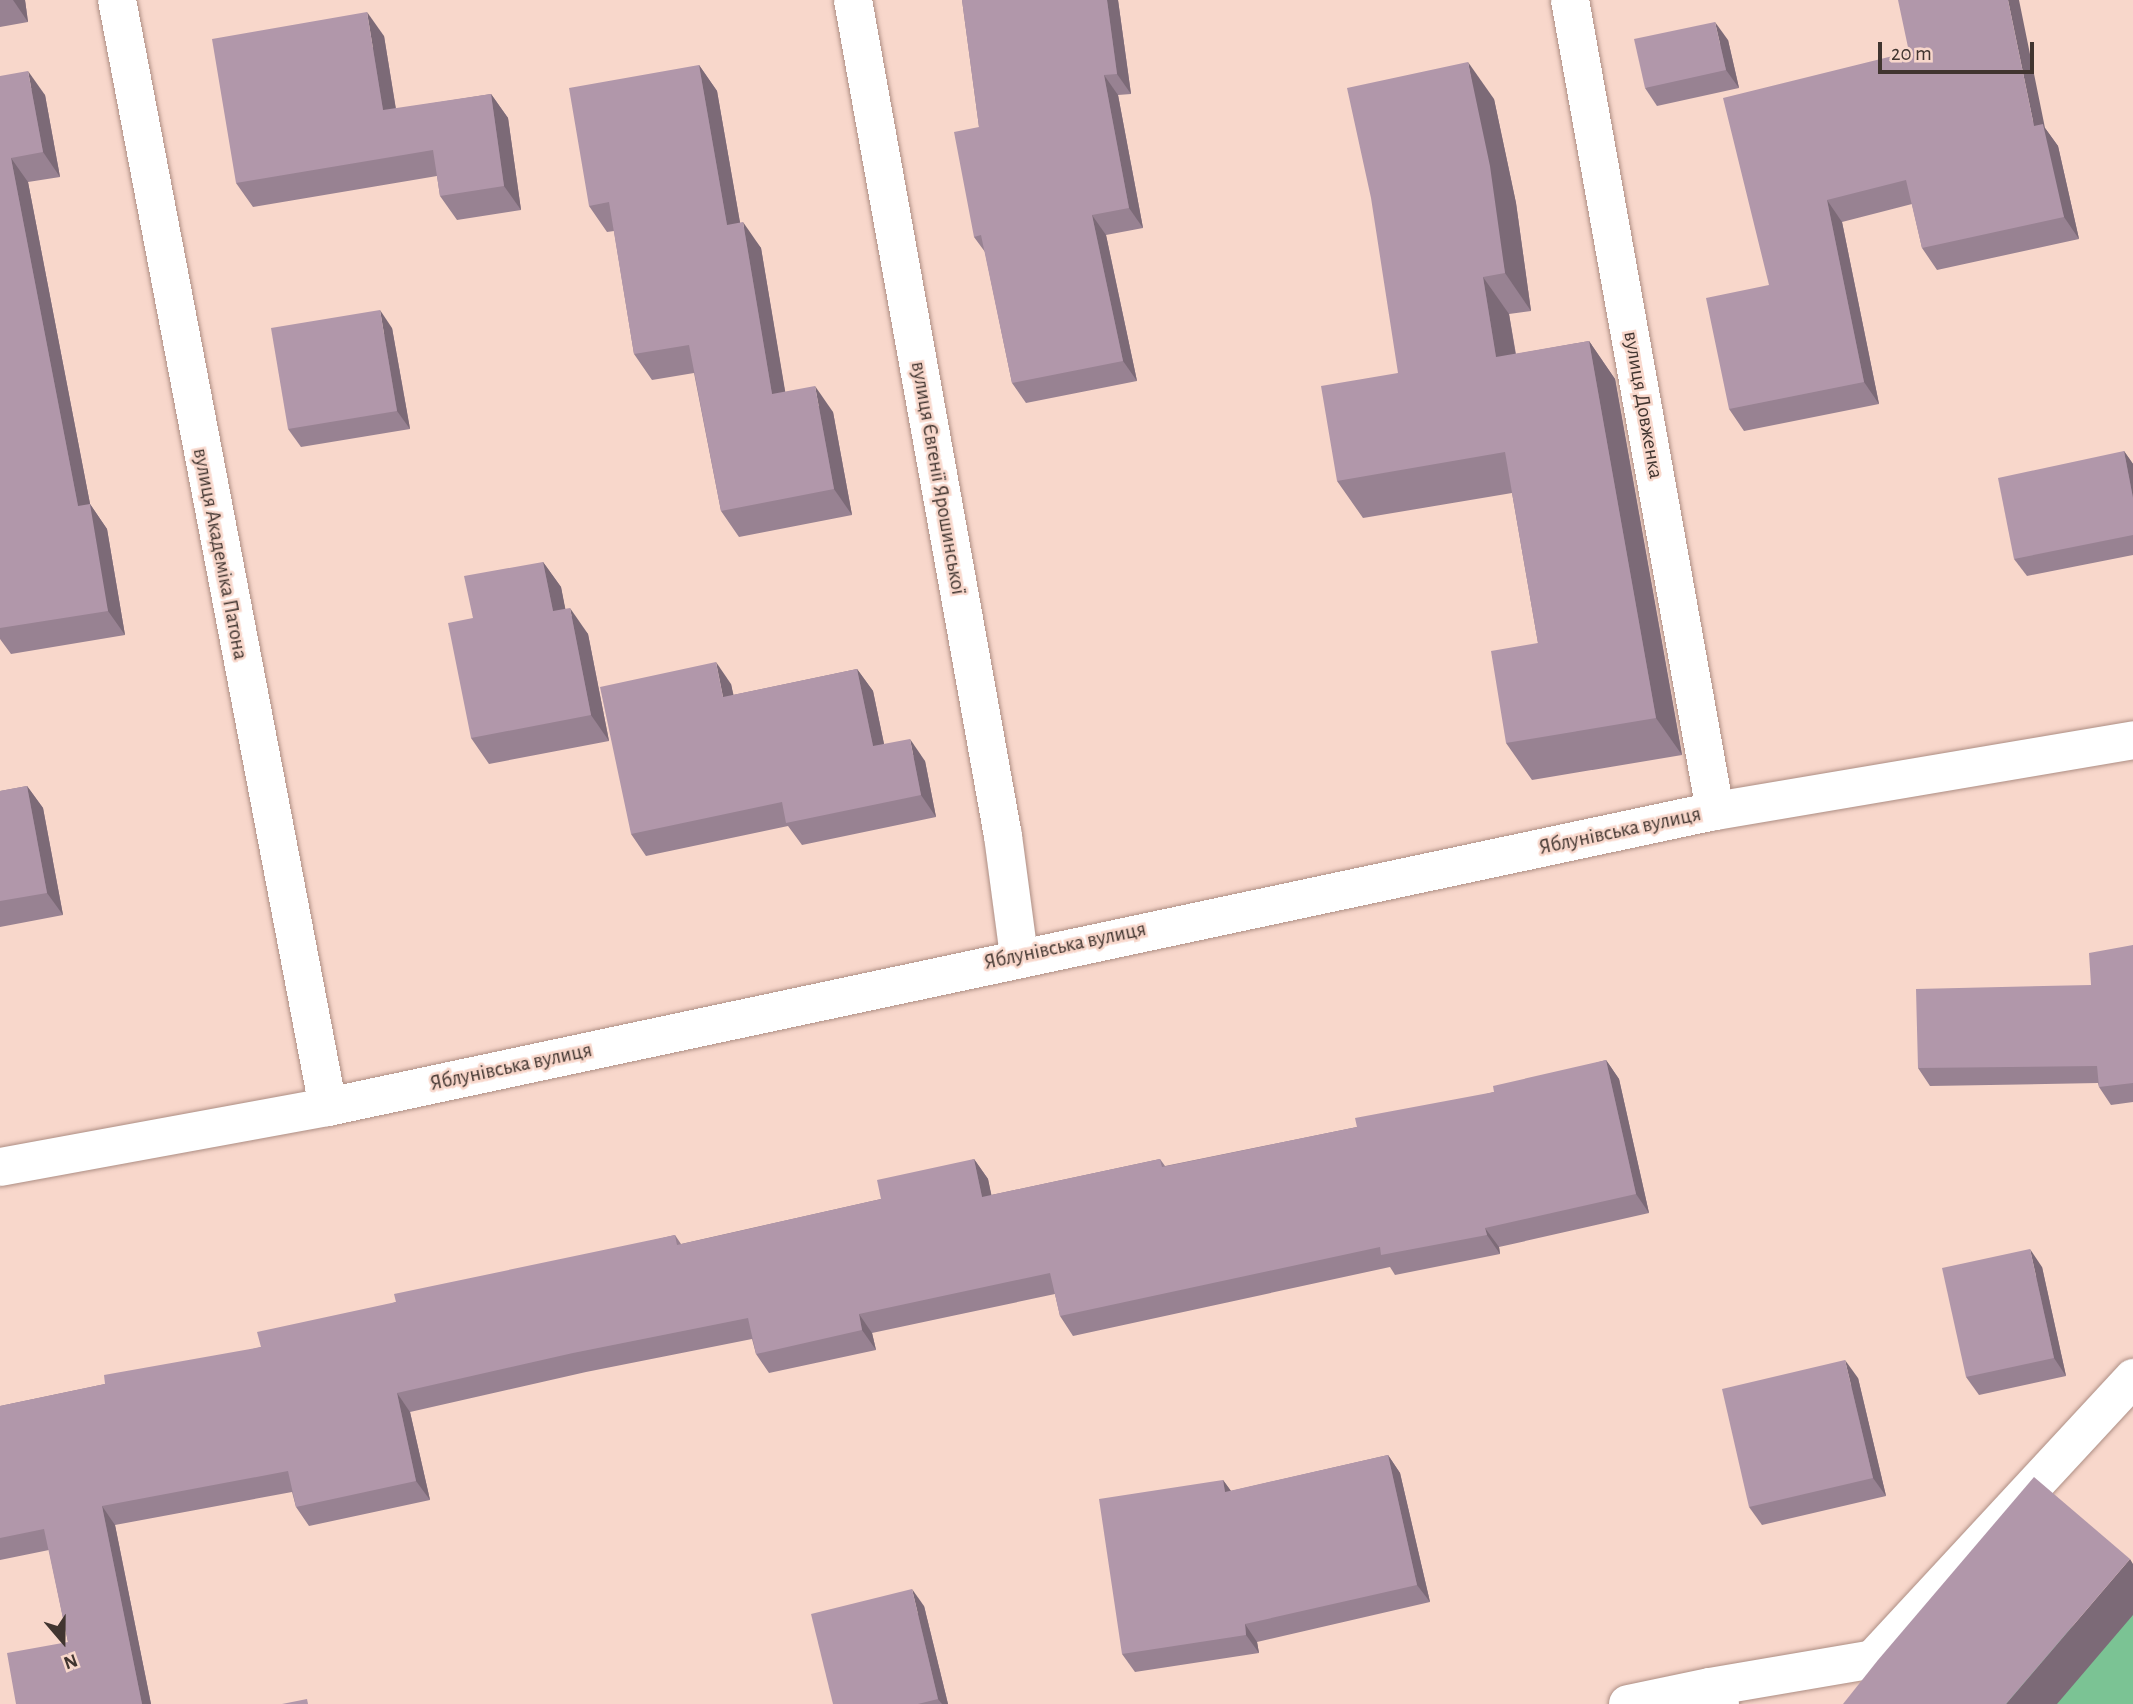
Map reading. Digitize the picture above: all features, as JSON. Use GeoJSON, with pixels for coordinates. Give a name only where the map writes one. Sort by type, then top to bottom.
{"type":"FeatureCollection","features":[{"type":"Feature","properties":{"kind":"street","name":"вулиця Академіка Патона"},"geometry":{"type":"LineString","coordinates":[[117,0],[328,1107]]}},
{"type":"Feature","properties":{"kind":"street","name":"вулиця Євгенії Ярошинської"},"geometry":{"type":"LineString","coordinates":[[853,0],[1003,836],[1019,956]]}},
{"type":"Feature","properties":{"kind":"street","name":"вулиця Довженка"},"geometry":{"type":"LineString","coordinates":[[1570,0],[1715,811]]}},
{"type":"Feature","properties":{"kind":"street","name":"Яблунівська вулиця"},"geometry":{"type":"LineString","coordinates":[[0,1167],[328,1107],[1019,956],[1715,811],[2133,740]]}},
{"type":"Feature","properties":{"kind":"street"},"geometry":{"type":"LineString","coordinates":[[1628,1704],[1715,1695],[1873,1659],[2133,1378]]}},
{"type":"Feature","properties":{"kind":"green space"},"geometry":{"type":"Polygon","coordinates":[[[2133,1591],[2133,1704],[1940,1704],[2133,1591]]]}},
{"type":"Feature","properties":{"kind":"building"},"geometry":{"type":"Polygon","coordinates":[[[962,0],[1107,0],[1117,74],[1104,75],[1129,208],[1092,215],[1123,361],[1012,383],[981,235],[974,237],[954,132],[979,127],[962,0]]]}},
{"type":"Feature","properties":{"kind":"building"},"geometry":{"type":"Polygon","coordinates":[[[1898,0],[2008,0],[2034,126],[2043,124],[2064,217],[1922,248],[1906,180],[1827,200],[1864,382],[1729,409],[1706,298],[1769,285],[1723,98],[1909,52],[1898,0]]]}},
{"type":"Feature","properties":{"kind":"building"},"geometry":{"type":"Polygon","coordinates":[[[367,12],[383,110],[491,94],[504,186],[440,196],[433,150],[236,183],[212,39],[367,12]]]}},
{"type":"Feature","properties":{"kind":"building"},"geometry":{"type":"Polygon","coordinates":[[[1715,22],[1726,70],[1645,88],[1634,39],[1715,22]]]}},
{"type":"Feature","properties":{"kind":"building"},"geometry":{"type":"Polygon","coordinates":[[[1468,62],[1490,166],[1505,273],[1483,277],[1496,357],[1589,341],[1656,718],[1506,743],[1491,651],[1538,643],[1505,452],[1337,481],[1321,386],[1398,373],[1371,198],[1347,88],[1468,62]]]}},
{"type":"Feature","properties":{"kind":"building"},"geometry":{"type":"Polygon","coordinates":[[[699,65],[727,225],[743,222],[772,394],[815,386],[834,489],[721,511],[689,345],[634,354],[609,202],[589,206],[569,88],[699,65]]]}},
{"type":"Feature","properties":{"kind":"building"},"geometry":{"type":"Polygon","coordinates":[[[28,71],[43,152],[11,158],[78,506],[90,504],[108,611],[0,628],[0,76],[28,71]]]}},
{"type":"Feature","properties":{"kind":"building"},"geometry":{"type":"Polygon","coordinates":[[[380,310],[397,411],[288,429],[271,328],[380,310]]]}},
{"type":"Feature","properties":{"kind":"building"},"geometry":{"type":"Polygon","coordinates":[[[2124,451],[2133,498],[2133,535],[2014,559],[1998,478],[2124,451]]]}},
{"type":"Feature","properties":{"kind":"building"},"geometry":{"type":"Polygon","coordinates":[[[543,562],[553,611],[570,608],[591,715],[471,738],[448,623],[473,618],[464,576],[543,562]]]}},
{"type":"Feature","properties":{"kind":"building"},"geometry":{"type":"Polygon","coordinates":[[[716,662],[723,697],[857,669],[873,746],[910,739],[921,795],[786,823],[782,802],[631,834],[600,687],[716,662]]]}},
{"type":"Feature","properties":{"kind":"building"},"geometry":{"type":"Polygon","coordinates":[[[27,786],[47,893],[0,901],[0,791],[27,786]]]}},
{"type":"Feature","properties":{"kind":"building"},"geometry":{"type":"Polygon","coordinates":[[[2133,945],[2133,1083],[2099,1087],[2097,1066],[1918,1068],[1916,989],[2091,985],[2089,953],[2133,945]]]}},
{"type":"Feature","properties":{"kind":"building"},"geometry":{"type":"Polygon","coordinates":[[[1606,1060],[1636,1194],[1485,1228],[1487,1235],[1381,1255],[1380,1247],[1060,1316],[1050,1273],[859,1314],[862,1330],[756,1354],[748,1318],[573,1353],[397,1393],[416,1481],[296,1507],[288,1471],[102,1506],[142,1704],[16,1704],[7,1653],[68,1642],[44,1529],[0,1538],[0,1406],[105,1384],[104,1375],[261,1347],[257,1332],[396,1302],[394,1294],[675,1235],[677,1245],[881,1199],[877,1180],[974,1159],[982,1197],[1160,1159],[1162,1167],[1357,1127],[1355,1118],[1494,1092],[1493,1086],[1606,1060]]]}},
{"type":"Feature","properties":{"kind":"building"},"geometry":{"type":"Polygon","coordinates":[[[2030,1249],[2054,1358],[1966,1377],[1942,1268],[2030,1249]]]}},
{"type":"Feature","properties":{"kind":"building"},"geometry":{"type":"Polygon","coordinates":[[[1845,1360],[1873,1478],[1749,1507],[1722,1389],[1845,1360]]]}},
{"type":"Feature","properties":{"kind":"building"},"geometry":{"type":"Polygon","coordinates":[[[1388,1455],[1417,1585],[1245,1624],[1246,1635],[1122,1654],[1099,1499],[1223,1480],[1225,1492],[1388,1455]]]}},
{"type":"Feature","properties":{"kind":"building"},"geometry":{"type":"Polygon","coordinates":[[[2034,1477],[2130,1559],[2006,1704],[1843,1704],[1878,1660],[2034,1477]]]}},
{"type":"Feature","properties":{"kind":"building"},"geometry":{"type":"Polygon","coordinates":[[[912,1589],[938,1699],[918,1704],[833,1704],[811,1614],[912,1589]]]}},
{"type":"Feature","properties":{"kind":"building"},"geometry":{"type":"Polygon","coordinates":[[[307,1699],[308,1704],[282,1704],[307,1699]]]}}]}
